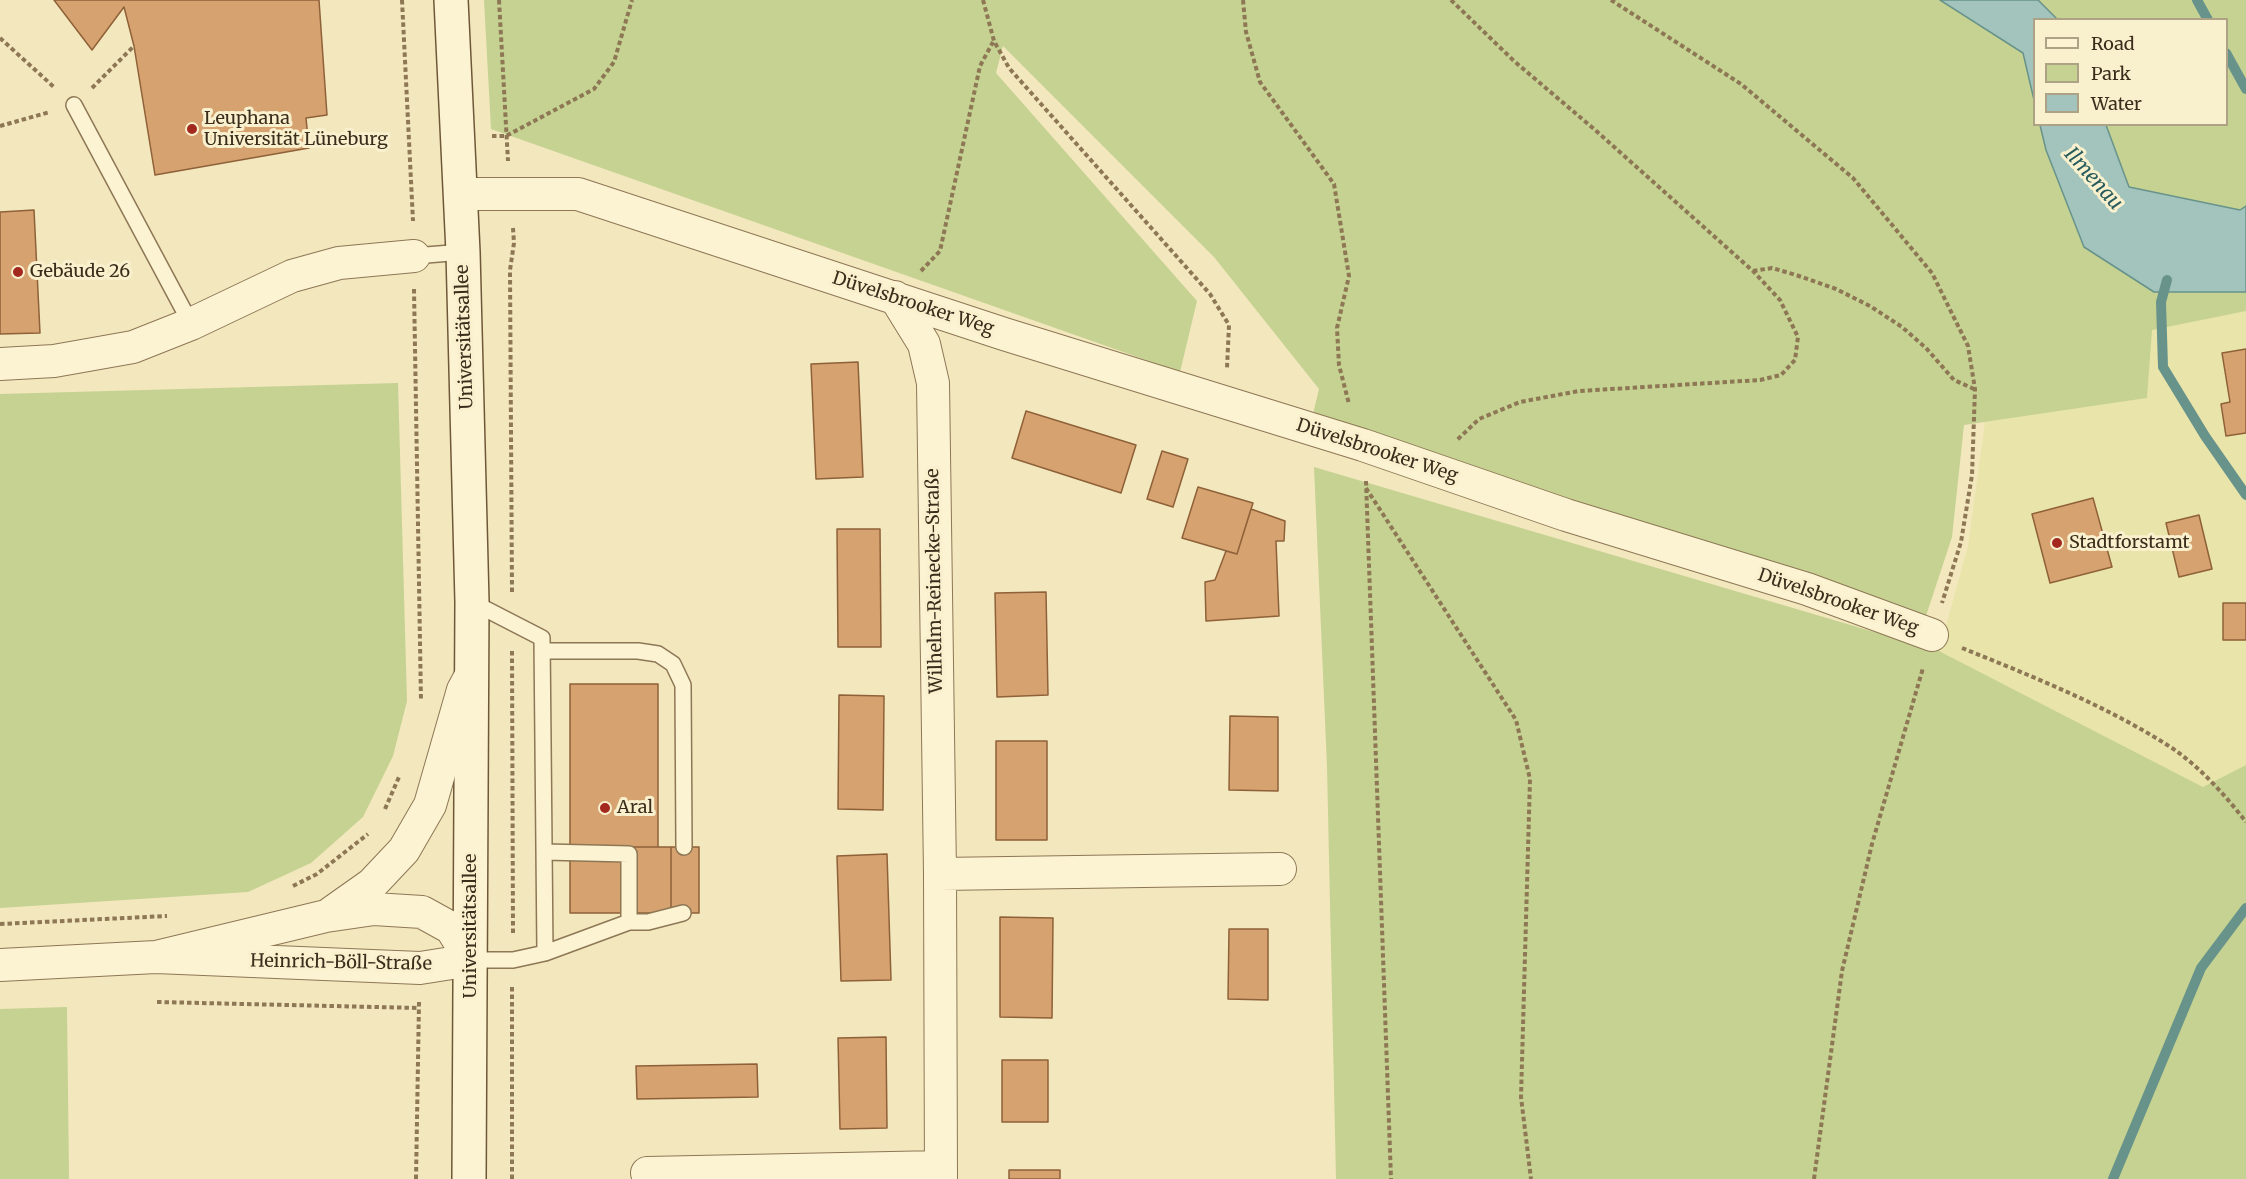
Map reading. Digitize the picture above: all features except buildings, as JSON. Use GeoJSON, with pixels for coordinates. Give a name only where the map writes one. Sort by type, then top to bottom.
{"type":"FeatureCollection","features":[{"type":"Feature","properties":{"kind":"main road","name":"Universitätsallee"},"geometry":{"type":"LineString","coordinates":[[451,0],[461,194],[472,602],[469,1179]]}},
{"type":"Feature","properties":{"kind":"street","name":"Düvelsbrooker Weg"},"geometry":{"type":"LineString","coordinates":[[461,194],[578,194],[1004,334],[1363,445],[1566,515],[1808,589],[1932,635]]}},
{"type":"Feature","properties":{"kind":"street"},"geometry":{"type":"LineString","coordinates":[[0,364],[54,361],[133,347],[191,324],[292,276],[339,263],[414,256]]}},
{"type":"Feature","properties":{"kind":"street","name":"Wilhelm-Reinecke-Straße"},"geometry":{"type":"LineString","coordinates":[[647,1173],[940,1173],[940,874],[933,383],[924,344],[895,297]]}},
{"type":"Feature","properties":{"kind":"street","name":"Universitätsallee"},"geometry":{"type":"LineString","coordinates":[[326,916],[372,884],[404,850],[430,805],[463,690],[472,674]]}},
{"type":"Feature","properties":{"kind":"street"},"geometry":{"type":"LineString","coordinates":[[940,874],[1280,869]]}},
{"type":"Feature","properties":{"kind":"street","name":"Heinrich-Böll-Straße"},"geometry":{"type":"LineString","coordinates":[[0,965],[156,957],[420,968],[471,960],[451,928],[422,912],[374,909],[326,916],[156,957]]}},
{"type":"Feature","properties":{"kind":"lane"},"geometry":{"type":"LineString","coordinates":[[74,105],[191,324]]}},
{"type":"Feature","properties":{"kind":"lane"},"geometry":{"type":"LineString","coordinates":[[414,256],[463,252]]}},
{"type":"Feature","properties":{"kind":"lane"},"geometry":{"type":"LineString","coordinates":[[472,602],[542,638],[545,953]]}},
{"type":"Feature","properties":{"kind":"lane"},"geometry":{"type":"LineString","coordinates":[[542,651],[638,651],[658,654],[673,664],[683,685],[684,847]]}},
{"type":"Feature","properties":{"kind":"lane"},"geometry":{"type":"LineString","coordinates":[[545,852],[629,854],[629,922]]}},
{"type":"Feature","properties":{"kind":"lane"},"geometry":{"type":"LineString","coordinates":[[471,960],[513,960],[545,953],[629,922],[648,922],[684,913]]}},
{"type":"Feature","properties":{"kind":"path"},"geometry":{"type":"LineString","coordinates":[[402,0],[414,256],[421,702]]}},
{"type":"Feature","properties":{"kind":"path"},"geometry":{"type":"LineString","coordinates":[[499,0],[514,243],[510,270],[512,1179]]}},
{"type":"Feature","properties":{"kind":"path"},"geometry":{"type":"LineString","coordinates":[[410,137],[506,136],[594,89],[614,62],[632,0]]}},
{"type":"Feature","properties":{"kind":"path"},"geometry":{"type":"LineString","coordinates":[[983,0],[994,41],[1009,68],[1210,294],[1229,325],[1228,367],[1217,400]]}},
{"type":"Feature","properties":{"kind":"path"},"geometry":{"type":"LineString","coordinates":[[1243,0],[1246,32],[1260,82],[1334,184],[1349,276],[1337,328],[1339,365],[1363,445],[1366,487],[1390,1179]]}},
{"type":"Feature","properties":{"kind":"path"},"geometry":{"type":"LineString","coordinates":[[1439,471],[1455,442],[1479,418],[1520,402],[1579,391],[1760,380],[1781,375],[1795,360],[1798,337],[1780,300],[1753,271],[1594,129],[1514,62],[1452,0]]}},
{"type":"Feature","properties":{"kind":"path"},"geometry":{"type":"LineString","coordinates":[[1611,0],[1742,84],[1853,178],[1932,273],[1968,346],[1975,389],[1972,475],[1961,542],[1872,844],[1842,971],[1814,1179]]}},
{"type":"Feature","properties":{"kind":"path"},"geometry":{"type":"LineString","coordinates":[[0,38],[74,105]]}},
{"type":"Feature","properties":{"kind":"path"},"geometry":{"type":"LineString","coordinates":[[895,297],[940,250],[980,66],[994,41]]}},
{"type":"Feature","properties":{"kind":"path"},"geometry":{"type":"LineString","coordinates":[[0,126],[74,105],[134,46]]}},
{"type":"Feature","properties":{"kind":"path"},"geometry":{"type":"LineString","coordinates":[[1753,271],[1772,268],[1796,275],[1870,306],[1902,327],[1926,348],[1954,380],[1975,389]]}},
{"type":"Feature","properties":{"kind":"path"},"geometry":{"type":"LineString","coordinates":[[1366,487],[1516,720],[1530,779],[1521,1098],[1531,1179]]}},
{"type":"Feature","properties":{"kind":"path","name":"Düvelsbrooker Weg"},"geometry":{"type":"LineString","coordinates":[[1932,635],[2052,685],[2109,712],[2174,749],[2223,793],[2246,822]]}},
{"type":"Feature","properties":{"kind":"path"},"geometry":{"type":"LineString","coordinates":[[380,818],[403,770]]}},
{"type":"Feature","properties":{"kind":"path"},"geometry":{"type":"LineString","coordinates":[[288,888],[317,874],[375,828]]}},
{"type":"Feature","properties":{"kind":"path"},"geometry":{"type":"LineString","coordinates":[[0,924],[178,914]]}},
{"type":"Feature","properties":{"kind":"path"},"geometry":{"type":"LineString","coordinates":[[157,1002],[419,1008],[416,1179]]}},
{"type":"Feature","properties":{"kind":"shaded area"},"geometry":{"type":"Polygon","coordinates":[[[2154,292],[2246,293],[2246,765],[2203,787],[1939,651],[1968,546],[1985,422],[2147,398],[2154,292]]]}},
{"type":"Feature","properties":{"kind":"green space"},"geometry":{"type":"Polygon","coordinates":[[[484,0],[2246,0],[2246,311],[2152,330],[2147,398],[1964,425],[1952,537],[1926,616],[1313,414],[1319,389],[1214,257],[1003,46],[996,73],[1197,301],[1180,372],[491,129],[484,0]]]}},
{"type":"Feature","properties":{"kind":"green space"},"geometry":{"type":"Polygon","coordinates":[[[398,383],[407,701],[393,756],[363,817],[311,863],[248,892],[0,908],[0,394],[398,383]]]}},
{"type":"Feature","properties":{"kind":"green space"},"geometry":{"type":"Polygon","coordinates":[[[1314,467],[1939,651],[2203,787],[2246,765],[2246,1179],[1336,1179],[1327,766],[1314,467]]]}},
{"type":"Feature","properties":{"kind":"green space"},"geometry":{"type":"Polygon","coordinates":[[[67,1007],[69,1179],[0,1179],[0,1009],[67,1007]]]}},
{"type":"Feature","properties":{"kind":"water"},"geometry":{"type":"Polygon","coordinates":[[[1940,0],[2038,0],[2056,18],[2033,18],[2033,96],[2023,53],[1940,0]]]}},
{"type":"Feature","properties":{"kind":"water","name":"Ilmenau"},"geometry":{"type":"Polygon","coordinates":[[[2040,126],[2106,126],[2129,187],[2240,210],[2246,206],[2246,292],[2154,292],[2084,247],[2046,150],[2040,126]]]}},
{"type":"Feature","properties":{"kind":"waterway"},"geometry":{"type":"LineString","coordinates":[[2197,0],[2207,18]]}},
{"type":"Feature","properties":{"kind":"waterway"},"geometry":{"type":"LineString","coordinates":[[2228,57],[2246,89]]}},
{"type":"Feature","properties":{"kind":"waterway"},"geometry":{"type":"LineString","coordinates":[[2167,280],[2161,302],[2163,367],[2205,436],[2246,495]]}},
{"type":"Feature","properties":{"kind":"waterway"},"geometry":{"type":"LineString","coordinates":[[2113,1179],[2201,968],[2246,908]]}},
{"type":"Feature","properties":{"kind":"place","name":"Leuphana Universität Lüneburg"},"geometry":{"type":"Point","coordinates":[192,129]}},
{"type":"Feature","properties":{"kind":"place","name":"Gebäude 26"},"geometry":{"type":"Point","coordinates":[18,272]}},
{"type":"Feature","properties":{"kind":"place","name":"Stadtforstamt"},"geometry":{"type":"Point","coordinates":[2057,543]}},
{"type":"Feature","properties":{"kind":"place","name":"Aral"},"geometry":{"type":"Point","coordinates":[605,808]}}]}
